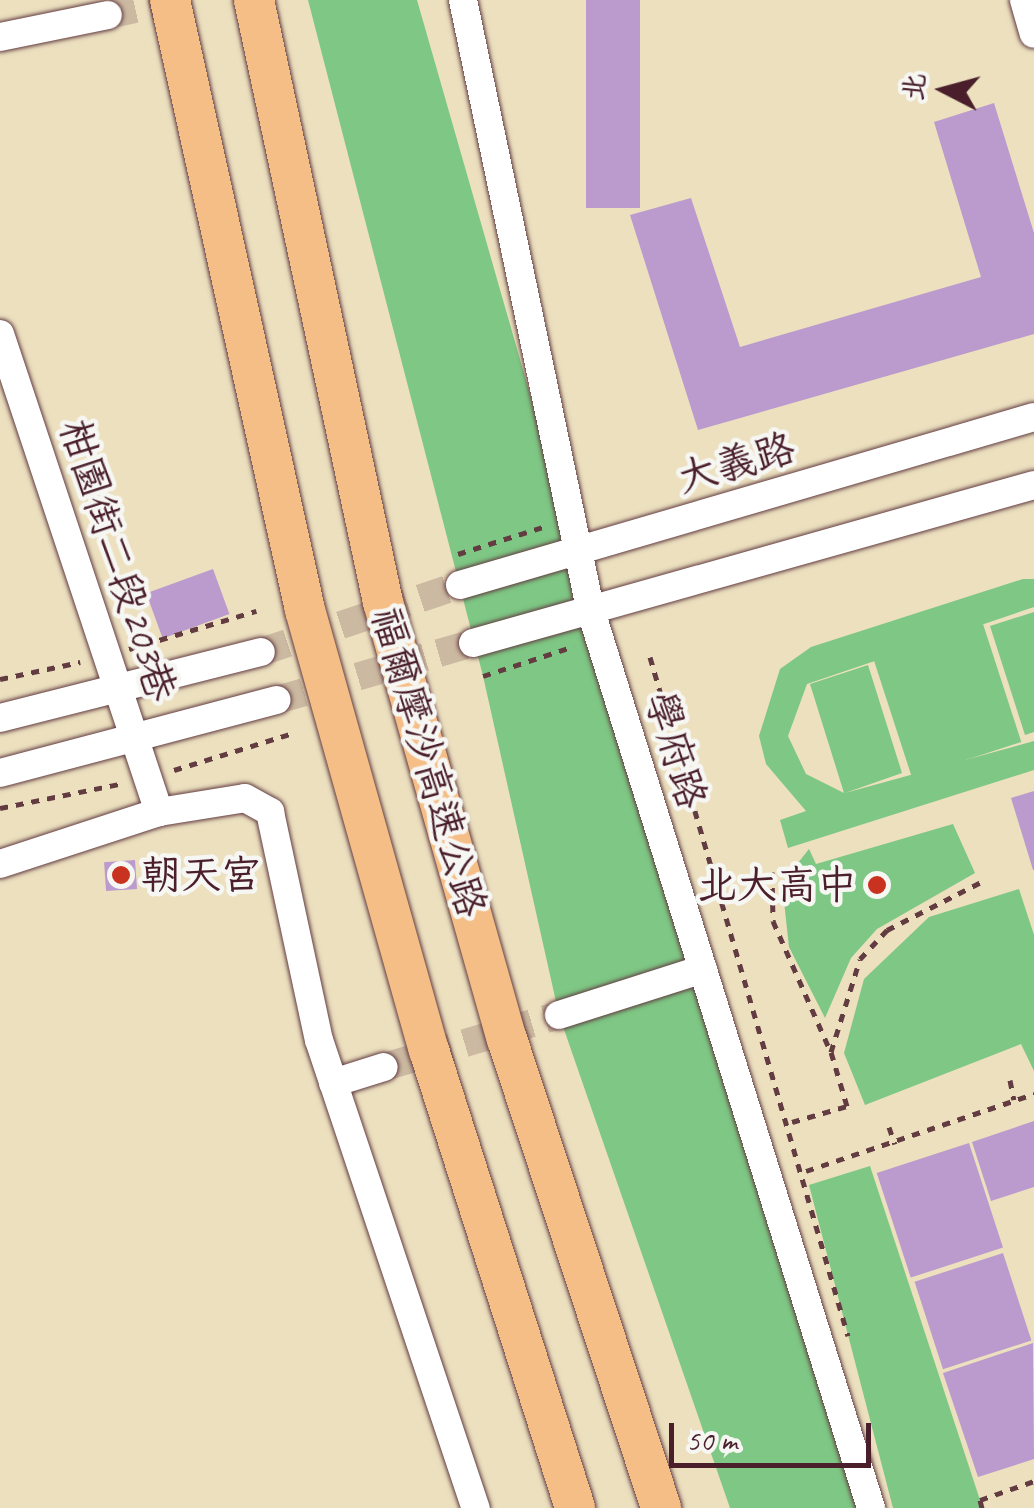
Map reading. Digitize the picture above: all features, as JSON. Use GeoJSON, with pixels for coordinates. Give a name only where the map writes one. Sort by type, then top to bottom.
{"type":"FeatureCollection","features":[{"type":"Feature","properties":{"kind":"highway","name":"福爾摩沙高速公路"},"geometry":{"type":"LineString","coordinates":[[170,0],[306,610],[429,1050],[574,1508]]}},
{"type":"Feature","properties":{"kind":"highway","name":"福爾摩沙高速公路"},"geometry":{"type":"LineString","coordinates":[[254,0],[383,602],[507,1039],[661,1508]]}},
{"type":"Feature","properties":{"kind":"street","name":"學府路"},"geometry":{"type":"LineString","coordinates":[[462,0],[590,608],[871,1508]]}},
{"type":"Feature","properties":{"kind":"street"},"geometry":{"type":"LineString","coordinates":[[1024,0],[1034,34]]}},
{"type":"Feature","properties":{"kind":"street"},"geometry":{"type":"LineString","coordinates":[[0,37],[93,11]]}},
{"type":"Feature","properties":{"kind":"street","name":"柑園街二段203巷"},"geometry":{"type":"LineString","coordinates":[[0,334],[160,812]]}},
{"type":"Feature","properties":{"kind":"street","name":"大義路"},"geometry":{"type":"LineString","coordinates":[[460,586],[1034,417]]}},
{"type":"Feature","properties":{"kind":"street"},"geometry":{"type":"LineString","coordinates":[[473,643],[1034,484]]}},
{"type":"Feature","properties":{"kind":"street"},"geometry":{"type":"LineString","coordinates":[[0,718],[261,652]]}},
{"type":"Feature","properties":{"kind":"street"},"geometry":{"type":"LineString","coordinates":[[0,773],[276,700]]}},
{"type":"Feature","properties":{"kind":"street"},"geometry":{"type":"LineString","coordinates":[[0,864],[160,812],[244,798],[270,812],[333,1083],[476,1508]]}},
{"type":"Feature","properties":{"kind":"street"},"geometry":{"type":"LineString","coordinates":[[559,1014],[703,969]]}},
{"type":"Feature","properties":{"kind":"street"},"geometry":{"type":"LineString","coordinates":[[333,1083],[384,1067]]}},
{"type":"Feature","properties":{"kind":"path"},"geometry":{"type":"LineString","coordinates":[[458,554],[570,518]]}},
{"type":"Feature","properties":{"kind":"path"},"geometry":{"type":"LineString","coordinates":[[484,676],[600,638]]}},
{"type":"Feature","properties":{"kind":"path"},"geometry":{"type":"LineString","coordinates":[[650,657],[792,1122],[854,1356]]}},
{"type":"Feature","properties":{"kind":"path"},"geometry":{"type":"LineString","coordinates":[[772,872],[773,921],[831,1052],[847,1106],[792,1122]]}},
{"type":"Feature","properties":{"kind":"path"},"geometry":{"type":"LineString","coordinates":[[831,1052],[860,959],[887,930],[985,880]]}},
{"type":"Feature","properties":{"kind":"path"},"geometry":{"type":"LineString","coordinates":[[1010,1080],[1014,1100]]}},
{"type":"Feature","properties":{"kind":"path"},"geometry":{"type":"LineString","coordinates":[[806,1171],[896,1144],[1034,1094]]}},
{"type":"Feature","properties":{"kind":"path"},"geometry":{"type":"LineString","coordinates":[[890,1127],[896,1144]]}},
{"type":"Feature","properties":{"kind":"path"},"geometry":{"type":"LineString","coordinates":[[982,1508],[980,1500],[1034,1481]]}},
{"type":"Feature","properties":{"kind":"green space"},"geometry":{"type":"Polygon","coordinates":[[[308,0],[417,0],[583,579],[871,1508],[730,1508],[559,1015],[483,676],[308,0]]]}},
{"type":"Feature","properties":{"kind":"green space"},"geometry":{"type":"Polygon","coordinates":[[[1023,579],[1034,579],[1034,607],[807,684],[788,736],[806,774],[844,793],[810,684],[868,665],[902,773],[845,793],[1034,741],[1034,770],[788,848],[780,820],[806,811],[766,764],[759,736],[780,669],[811,647],[1023,579]]]}},
{"type":"Feature","properties":{"kind":"green space"},"geometry":{"type":"Polygon","coordinates":[[[1034,612],[1034,732],[1025,735],[990,626],[1034,612]]]}},
{"type":"Feature","properties":{"kind":"green space"},"geometry":{"type":"Polygon","coordinates":[[[983,624],[1021,742],[912,777],[874,660],[983,624]]]}},
{"type":"Feature","properties":{"kind":"green space"},"geometry":{"type":"Polygon","coordinates":[[[953,824],[975,873],[877,929],[851,958],[825,1018],[789,947],[782,883],[809,849],[816,864],[953,824]]]}},
{"type":"Feature","properties":{"kind":"green space"},"geometry":{"type":"Polygon","coordinates":[[[1019,889],[1034,935],[1034,1071],[1021,1044],[865,1105],[844,1053],[864,979],[929,917],[1019,889]]]}},
{"type":"Feature","properties":{"kind":"green space"},"geometry":{"type":"Polygon","coordinates":[[[870,1166],[982,1508],[893,1508],[809,1185],[870,1166]]]}},
{"type":"Feature","properties":{"kind":"building"},"geometry":{"type":"Polygon","coordinates":[[[586,0],[640,0],[640,208],[586,208],[586,0]]]}},
{"type":"Feature","properties":{"kind":"building"},"geometry":{"type":"Polygon","coordinates":[[[994,103],[1034,233],[1034,334],[698,430],[630,215],[691,198],[740,347],[981,277],[934,122],[994,103]]]}},
{"type":"Feature","properties":{"kind":"building"},"geometry":{"type":"Polygon","coordinates":[[[213,569],[229,614],[163,638],[146,593],[213,569]]]}},
{"type":"Feature","properties":{"kind":"building"},"geometry":{"type":"Polygon","coordinates":[[[1034,791],[1034,870],[1033,870],[1011,798],[1034,791]]]}},
{"type":"Feature","properties":{"kind":"building","name":"朝天宮"},"geometry":{"type":"Polygon","coordinates":[[[135,860],[137,889],[106,891],[104,862],[135,860]]]}},
{"type":"Feature","properties":{"kind":"building"},"geometry":{"type":"Polygon","coordinates":[[[1034,1121],[1034,1187],[991,1201],[972,1142],[1034,1121]]]}},
{"type":"Feature","properties":{"kind":"building"},"geometry":{"type":"Polygon","coordinates":[[[969,1143],[1003,1248],[911,1278],[877,1173],[969,1143]]]}},
{"type":"Feature","properties":{"kind":"building"},"geometry":{"type":"Polygon","coordinates":[[[1003,1253],[1031,1340],[943,1369],[915,1282],[1003,1253]]]}},
{"type":"Feature","properties":{"kind":"building"},"geometry":{"type":"Polygon","coordinates":[[[1033,1343],[1034,1459],[978,1477],[943,1373],[1033,1343]]]}},
{"type":"Feature","properties":{"kind":"tunnel"},"geometry":{"type":"LineString","coordinates":[[108,15],[175,0]]}},
{"type":"Feature","properties":{"kind":"tunnel"},"geometry":{"type":"LineString","coordinates":[[261,652],[460,585]]}},
{"type":"Feature","properties":{"kind":"tunnel"},"geometry":{"type":"LineString","coordinates":[[277,700],[473,643]]}},
{"type":"Feature","properties":{"kind":"tunnel"},"geometry":{"type":"LineString","coordinates":[[384,1067],[559,1015]]}},
{"type":"Feature","properties":{"kind":"place","name":"朝天宮"},"geometry":{"type":"Point","coordinates":[121,875]}},
{"type":"Feature","properties":{"kind":"place","name":"北大高中"},"geometry":{"type":"Point","coordinates":[877,885]}}]}
